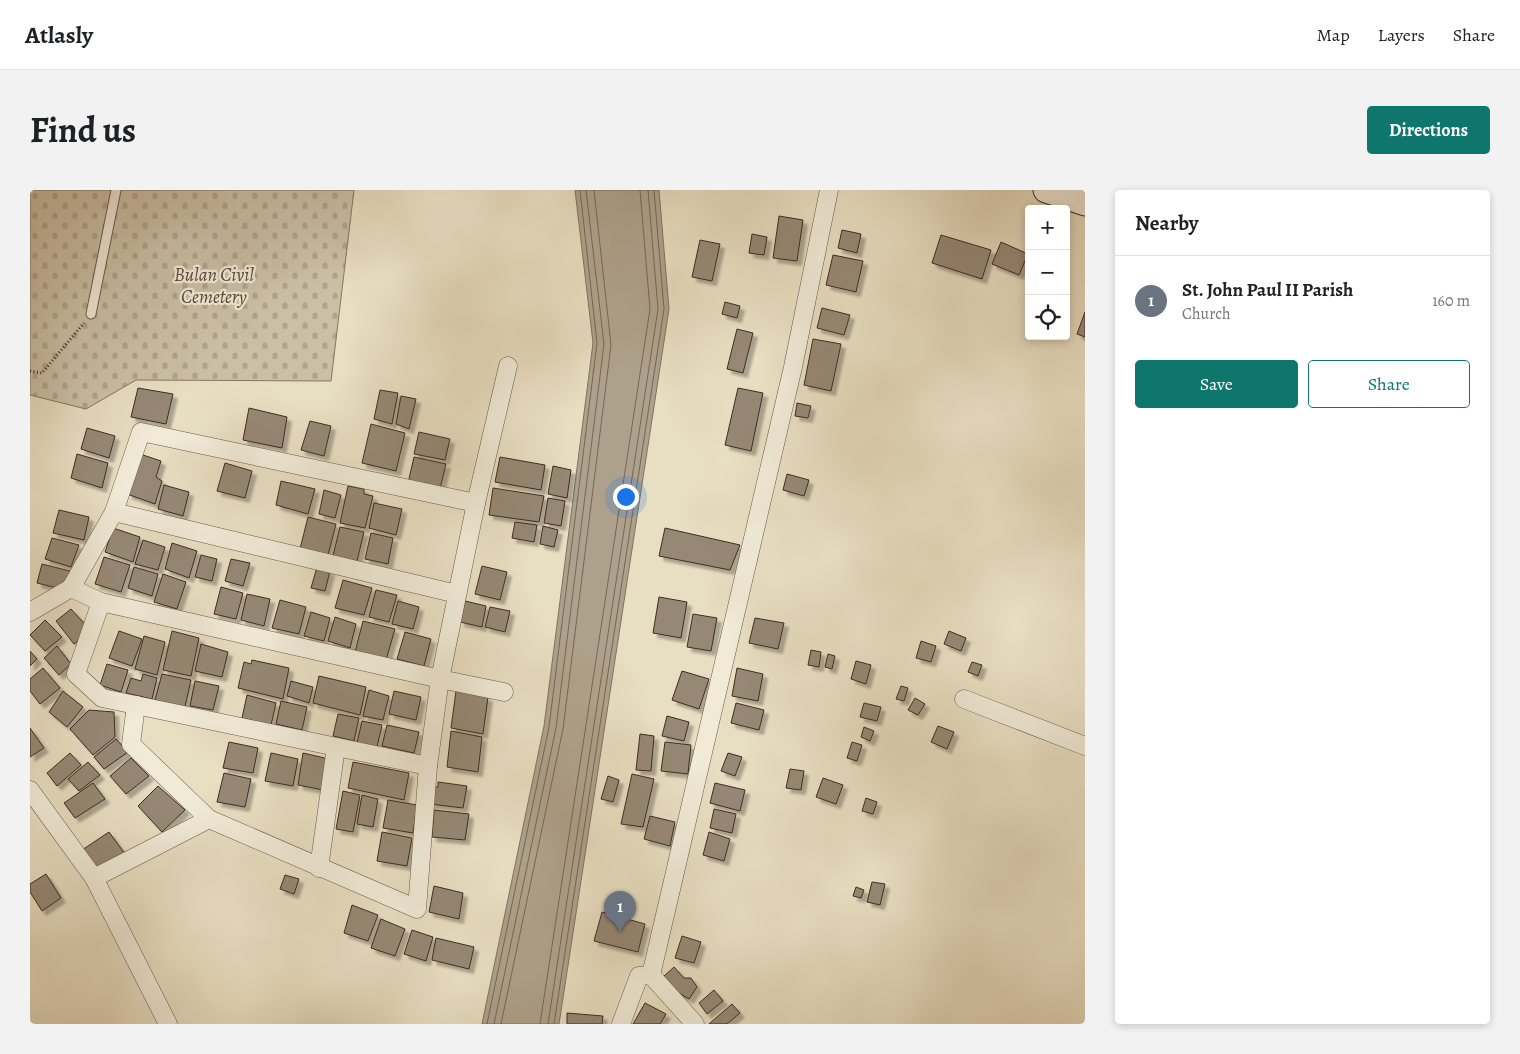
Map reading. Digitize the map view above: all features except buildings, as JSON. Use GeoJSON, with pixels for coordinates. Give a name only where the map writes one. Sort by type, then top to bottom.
{"type":"FeatureCollection","features":[{"type":"Feature","properties":{"kind":"main road"},"geometry":{"type":"LineString","coordinates":[[1046,190],[1085,203]]}},
{"type":"Feature","properties":{"kind":"street"},"geometry":{"type":"LineString","coordinates":[[651,975],[793,367],[829,190]]}},
{"type":"Feature","properties":{"kind":"street"},"geometry":{"type":"LineString","coordinates":[[136,705],[131,744],[209,819],[417,909],[428,766],[440,679],[476,502],[508,366]]}},
{"type":"Feature","properties":{"kind":"street"},"geometry":{"type":"LineString","coordinates":[[30,612],[71,588],[114,512],[141,432],[476,502]]}},
{"type":"Feature","properties":{"kind":"street"},"geometry":{"type":"LineString","coordinates":[[114,512],[458,594]]}},
{"type":"Feature","properties":{"kind":"street"},"geometry":{"type":"LineString","coordinates":[[71,588],[101,602],[504,692]]}},
{"type":"Feature","properties":{"kind":"street"},"geometry":{"type":"LineString","coordinates":[[101,602],[76,674],[102,698],[428,766]]}},
{"type":"Feature","properties":{"kind":"street"},"geometry":{"type":"LineString","coordinates":[[964,699],[1085,746]]}},
{"type":"Feature","properties":{"kind":"street"},"geometry":{"type":"LineString","coordinates":[[319,868],[336,747]]}},
{"type":"Feature","properties":{"kind":"street"},"geometry":{"type":"LineString","coordinates":[[30,790],[94,878],[168,1024]]}},
{"type":"Feature","properties":{"kind":"street"},"geometry":{"type":"LineString","coordinates":[[94,878],[209,819]]}},
{"type":"Feature","properties":{"kind":"street"},"geometry":{"type":"LineString","coordinates":[[621,1024],[640,976],[651,975]]}},
{"type":"Feature","properties":{"kind":"street"},"geometry":{"type":"LineString","coordinates":[[651,975],[695,1024]]}},
{"type":"Feature","properties":{"kind":"lane"},"geometry":{"type":"LineString","coordinates":[[90,314],[116,190]]}},
{"type":"Feature","properties":{"kind":"path"},"geometry":{"type":"LineString","coordinates":[[30,371],[42,373],[61,353],[90,314]]}},
{"type":"Feature","properties":{"kind":"green space","name":"Bulan Civil Cemetery"},"geometry":{"type":"Polygon","coordinates":[[[30,190],[354,190],[331,381],[136,380],[86,409],[30,395],[30,190]]]}},
{"type":"Feature","properties":{"kind":"water"},"geometry":{"type":"Polygon","coordinates":[[[575,190],[659,190],[669,309],[559,1024],[482,1024],[544,726],[593,343],[575,190]]]}},
{"type":"Feature","properties":{"kind":"place","name":"St. John Paul II Parish"},"geometry":{"type":"Point","coordinates":[620,932]}}]}
